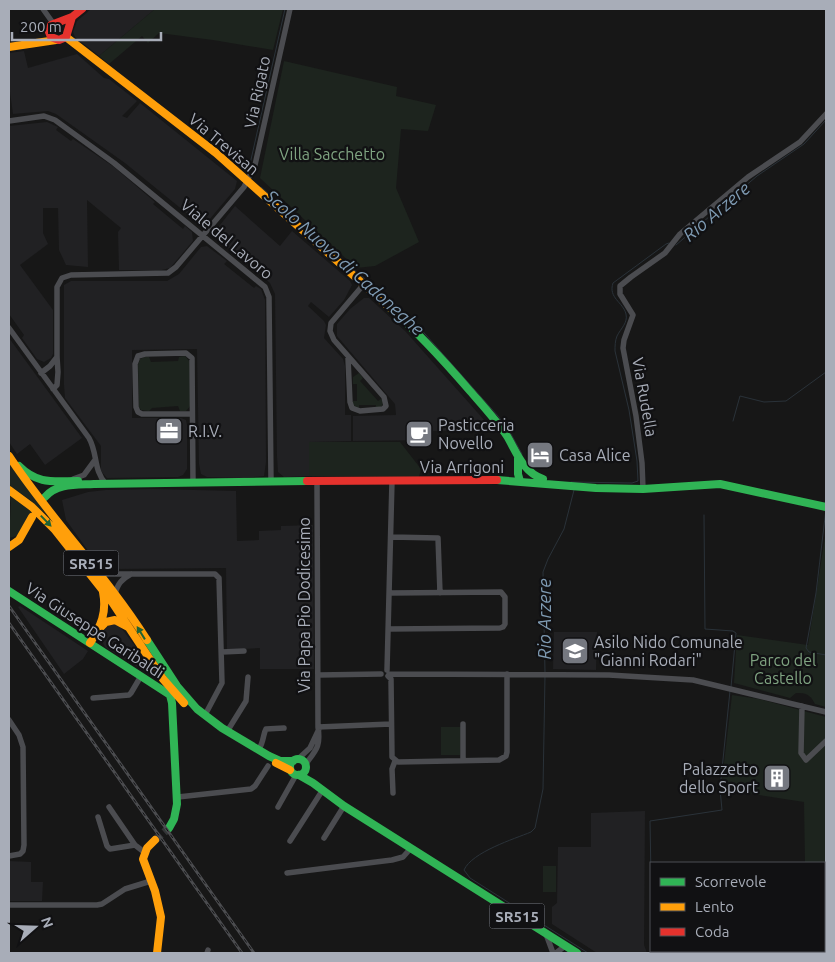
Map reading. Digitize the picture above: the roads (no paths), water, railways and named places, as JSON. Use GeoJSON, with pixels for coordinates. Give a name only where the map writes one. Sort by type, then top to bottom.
{"type":"FeatureCollection","features":[{"type":"Feature","properties":{"kind":"main road"},"geometry":{"type":"LineString","coordinates":[[41,41],[49,32],[50,27],[56,22],[72,17],[82,9]]}},
{"type":"Feature","properties":{"kind":"main road"},"geometry":{"type":"LineString","coordinates":[[9,47],[41,41],[61,40],[67,33],[72,17]]}},
{"type":"Feature","properties":{"kind":"main road"},"geometry":{"type":"LineString","coordinates":[[56,22],[65,24],[67,33]]}},
{"type":"Feature","properties":{"kind":"main road"},"geometry":{"type":"LineString","coordinates":[[49,32],[56,40]]}},
{"type":"Feature","properties":{"kind":"main road","name":"Via Trevisan"},"geometry":{"type":"LineString","coordinates":[[67,33],[247,180],[402,318],[428,344],[491,416],[518,457],[521,468],[534,477],[552,481],[560,486]]}},
{"type":"Feature","properties":{"kind":"main road","name":"Via Arrigoni"},"geometry":{"type":"LineString","coordinates":[[9,455],[24,472],[35,480],[68,480],[94,484]]}},
{"type":"Feature","properties":{"kind":"main road","name":"SR515"},"geometry":{"type":"LineString","coordinates":[[9,455],[37,496],[115,594],[187,703],[277,760],[304,762],[311,782]]}},
{"type":"Feature","properties":{"kind":"main road"},"geometry":{"type":"LineString","coordinates":[[506,480],[521,468],[523,475],[520,481]]}},
{"type":"Feature","properties":{"kind":"main road","name":"Via Arrigoni"},"geometry":{"type":"LineString","coordinates":[[45,497],[50,491],[59,487],[94,484],[506,480],[573,487],[643,489],[720,484],[825,507]]}},
{"type":"Feature","properties":{"kind":"main road","name":"SR515"},"geometry":{"type":"LineString","coordinates":[[9,490],[44,518],[103,591],[163,679],[187,703],[220,730],[270,764],[295,773],[311,782],[344,806],[546,934],[565,950],[576,953]]}},
{"type":"Feature","properties":{"kind":"main road"},"geometry":{"type":"LineString","coordinates":[[9,547],[19,540],[32,517]]}},
{"type":"Feature","properties":{"kind":"main road","name":"Via Giuseppe Garibaldi"},"geometry":{"type":"LineString","coordinates":[[9,591],[167,693],[172,703],[178,797]]}},
{"type":"Feature","properties":{"kind":"main road"},"geometry":{"type":"LineString","coordinates":[[101,627],[105,613],[103,591]]}},
{"type":"Feature","properties":{"kind":"main road"},"geometry":{"type":"LineString","coordinates":[[90,643],[106,622],[115,620],[128,627]]}},
{"type":"Feature","properties":{"kind":"main road"},"geometry":{"type":"LineString","coordinates":[[296,760],[291,764],[295,773],[304,772],[305,767]]}},
{"type":"Feature","properties":{"kind":"main road"},"geometry":{"type":"LineString","coordinates":[[169,828],[176,815],[178,797]]}},
{"type":"Feature","properties":{"kind":"main road"},"geometry":{"type":"LineString","coordinates":[[154,840],[144,852],[144,862],[161,917],[157,953]]}},
{"type":"Feature","properties":{"kind":"street"},"geometry":{"type":"LineString","coordinates":[[43,9],[56,22]]}},
{"type":"Feature","properties":{"kind":"street","name":"Via Rigato"},"geometry":{"type":"LineString","coordinates":[[57,357],[57,287],[62,278],[68,276],[168,273],[176,267],[247,180],[255,165],[290,9]]}},
{"type":"Feature","properties":{"kind":"street","name":"Viale del Lavoro"},"geometry":{"type":"LineString","coordinates":[[9,121],[44,116],[55,120],[114,163],[265,286],[269,297],[271,481]]}},
{"type":"Feature","properties":{"kind":"street","name":"Via Rudella"},"geometry":{"type":"LineString","coordinates":[[643,489],[640,444],[623,348],[633,315],[620,294],[620,286],[630,276],[665,253],[680,234],[748,177],[800,142],[826,117]]}},
{"type":"Feature","properties":{"kind":"street"},"geometry":{"type":"LineString","coordinates":[[348,358],[350,402],[352,408],[360,411],[383,409],[386,406],[384,397],[348,358],[331,335],[330,327],[364,284]]}},
{"type":"Feature","properties":{"kind":"street"},"geometry":{"type":"LineString","coordinates":[[9,328],[89,438],[94,448],[98,473],[106,484]]}},
{"type":"Feature","properties":{"kind":"street"},"geometry":{"type":"LineString","coordinates":[[192,414],[142,414],[138,412],[136,407],[135,364],[138,356],[145,354],[186,353],[191,356],[193,361],[193,483]]}},
{"type":"Feature","properties":{"kind":"street"},"geometry":{"type":"LineString","coordinates":[[41,373],[57,357]]}},
{"type":"Feature","properties":{"kind":"street"},"geometry":{"type":"LineString","coordinates":[[53,389],[58,381],[57,357]]}},
{"type":"Feature","properties":{"kind":"street"},"geometry":{"type":"LineString","coordinates":[[68,480],[84,475],[96,460]]}},
{"type":"Feature","properties":{"kind":"street"},"geometry":{"type":"LineString","coordinates":[[392,481],[388,674],[391,678],[392,757],[395,761]]}},
{"type":"Feature","properties":{"kind":"street","name":"Via Papa Pio Dodicesimo"},"geometry":{"type":"LineString","coordinates":[[305,767],[320,743],[317,482]]}},
{"type":"Feature","properties":{"kind":"street"},"geometry":{"type":"LineString","coordinates":[[391,537],[438,538],[440,593]]}},
{"type":"Feature","properties":{"kind":"street"},"geometry":{"type":"LineString","coordinates":[[99,574],[211,574],[218,576],[221,582],[221,686],[205,715]]}},
{"type":"Feature","properties":{"kind":"street"},"geometry":{"type":"LineString","coordinates":[[115,594],[120,582],[131,574]]}},
{"type":"Feature","properties":{"kind":"street"},"geometry":{"type":"LineString","coordinates":[[389,629],[500,628],[504,626],[503,593],[390,593]]}},
{"type":"Feature","properties":{"kind":"street"},"geometry":{"type":"LineString","coordinates":[[222,652],[244,651]]}},
{"type":"Feature","properties":{"kind":"street"},"geometry":{"type":"LineString","coordinates":[[319,674],[381,674],[382,671],[388,674],[550,674],[673,678],[731,688],[826,712]]}},
{"type":"Feature","properties":{"kind":"street"},"geometry":{"type":"LineString","coordinates":[[395,761],[499,760],[506,756],[507,674]]}},
{"type":"Feature","properties":{"kind":"street"},"geometry":{"type":"LineString","coordinates":[[93,698],[129,695],[141,676]]}},
{"type":"Feature","properties":{"kind":"street"},"geometry":{"type":"LineString","coordinates":[[228,730],[246,701],[248,677]]}},
{"type":"Feature","properties":{"kind":"street"},"geometry":{"type":"LineString","coordinates":[[802,706],[801,753],[806,760],[826,741]]}},
{"type":"Feature","properties":{"kind":"street"},"geometry":{"type":"LineString","coordinates":[[9,720],[19,736],[23,747],[24,848],[20,854],[9,856]]}},
{"type":"Feature","properties":{"kind":"street"},"geometry":{"type":"LineString","coordinates":[[319,728],[391,724]]}},
{"type":"Feature","properties":{"kind":"street"},"geometry":{"type":"LineString","coordinates":[[463,724],[463,761]]}},
{"type":"Feature","properties":{"kind":"street"},"geometry":{"type":"LineString","coordinates":[[259,749],[264,742],[266,729],[284,728]]}},
{"type":"Feature","properties":{"kind":"street","name":"Via Papa Pio Dodicesimo"},"geometry":{"type":"LineString","coordinates":[[296,760],[310,748],[319,728]]}},
{"type":"Feature","properties":{"kind":"street"},"geometry":{"type":"LineString","coordinates":[[393,793],[392,769],[395,761]]}},
{"type":"Feature","properties":{"kind":"street"},"geometry":{"type":"LineString","coordinates":[[178,797],[251,789],[270,764]]}},
{"type":"Feature","properties":{"kind":"street"},"geometry":{"type":"LineString","coordinates":[[278,807],[295,773]]}},
{"type":"Feature","properties":{"kind":"street"},"geometry":{"type":"LineString","coordinates":[[290,841],[322,791]]}},
{"type":"Feature","properties":{"kind":"street"},"geometry":{"type":"LineString","coordinates":[[324,838],[344,806]]}},
{"type":"Feature","properties":{"kind":"street"},"geometry":{"type":"LineString","coordinates":[[109,807],[135,845],[144,852]]}},
{"type":"Feature","properties":{"kind":"street"},"geometry":{"type":"LineString","coordinates":[[98,817],[107,846],[110,848],[135,845]]}},
{"type":"Feature","properties":{"kind":"street"},"geometry":{"type":"LineString","coordinates":[[287,873],[392,860],[403,857],[411,848]]}},
{"type":"Feature","properties":{"kind":"street"},"geometry":{"type":"LineString","coordinates":[[9,905],[97,905],[104,903],[126,889],[151,881]]}},
{"type":"Feature","properties":{"kind":"street"},"geometry":{"type":"LineString","coordinates":[[546,934],[554,953],[565,950]]}},
{"type":"Feature","properties":{"kind":"waterway","name":"Scolo Nuovo di Cadoneghe"},"geometry":{"type":"LineString","coordinates":[[244,168],[250,164],[285,9]]}},
{"type":"Feature","properties":{"kind":"waterway","name":"Rio Arzere"},"geometry":{"type":"LineString","coordinates":[[676,245],[757,176],[804,144],[826,120]]}},
{"type":"Feature","properties":{"kind":"waterway","name":"Scolo Nuovo di Cadoneghe"},"geometry":{"type":"LineString","coordinates":[[261,187],[328,248],[409,316],[498,416],[522,454]]}},
{"type":"Feature","properties":{"kind":"waterway","name":"Rio Arzere"},"geometry":{"type":"LineString","coordinates":[[571,482],[632,483],[638,481],[637,461],[629,410],[615,351],[616,338],[625,323],[626,314],[614,296],[612,288],[613,283],[669,243]]}},
{"type":"Feature","properties":{"kind":"waterway"},"geometry":{"type":"LineString","coordinates":[[733,421],[740,396],[764,402],[786,401],[826,372]]}},
{"type":"Feature","properties":{"kind":"waterway","name":"Rio Arzere"},"geometry":{"type":"LineString","coordinates":[[545,672],[543,572],[564,529],[574,490]]}},
{"type":"Feature","properties":{"kind":"waterway"},"geometry":{"type":"LineString","coordinates":[[826,509],[816,593],[806,648],[809,652],[826,655]]}},
{"type":"Feature","properties":{"kind":"waterway"},"geometry":{"type":"LineString","coordinates":[[704,515],[705,629],[733,631],[736,633],[731,687]]}},
{"type":"Feature","properties":{"kind":"waterway","name":"Rio Arzere"},"geometry":{"type":"LineString","coordinates":[[545,676],[543,789],[535,828],[531,832],[504,842],[475,857],[464,870],[470,878],[588,953]]}},
{"type":"Feature","properties":{"kind":"waterway"},"geometry":{"type":"LineString","coordinates":[[651,862],[650,821],[722,810],[720,789],[730,691]]}},
{"type":"Feature","properties":{"kind":"tunnel"},"geometry":{"type":"LineString","coordinates":[[155,840],[169,828]]}},
{"type":"Feature","properties":{"kind":"railway"},"geometry":{"type":"LineString","coordinates":[[9,606],[254,953]]}},
{"type":"Feature","properties":{"kind":"railway"},"geometry":{"type":"LineString","coordinates":[[9,623],[242,953]]}},
{"type":"Feature","properties":{"kind":"place","name":"R.I.V."},"geometry":{"type":"Point","coordinates":[169,431]}},
{"type":"Feature","properties":{"kind":"place","name":"Pasticceria Novello"},"geometry":{"type":"Point","coordinates":[419,434]}},
{"type":"Feature","properties":{"kind":"place","name":"Casa Alice"},"geometry":{"type":"Point","coordinates":[540,455]}},
{"type":"Feature","properties":{"kind":"place","name":"Asilo Nido Comunale \"Gianni Rodari\""},"geometry":{"type":"Point","coordinates":[575,651]}},
{"type":"Feature","properties":{"kind":"place","name":"Palazzetto dello Sport"},"geometry":{"type":"Point","coordinates":[777,778]}},
{"type":"Feature","properties":{"kind":"park label","name":"Villa Sacchetto"},"geometry":{"type":"Point","coordinates":[332,154]}},
{"type":"Feature","properties":{"kind":"park label","name":"Parco del Castello"},"geometry":{"type":"Point","coordinates":[783,669]}}]}
